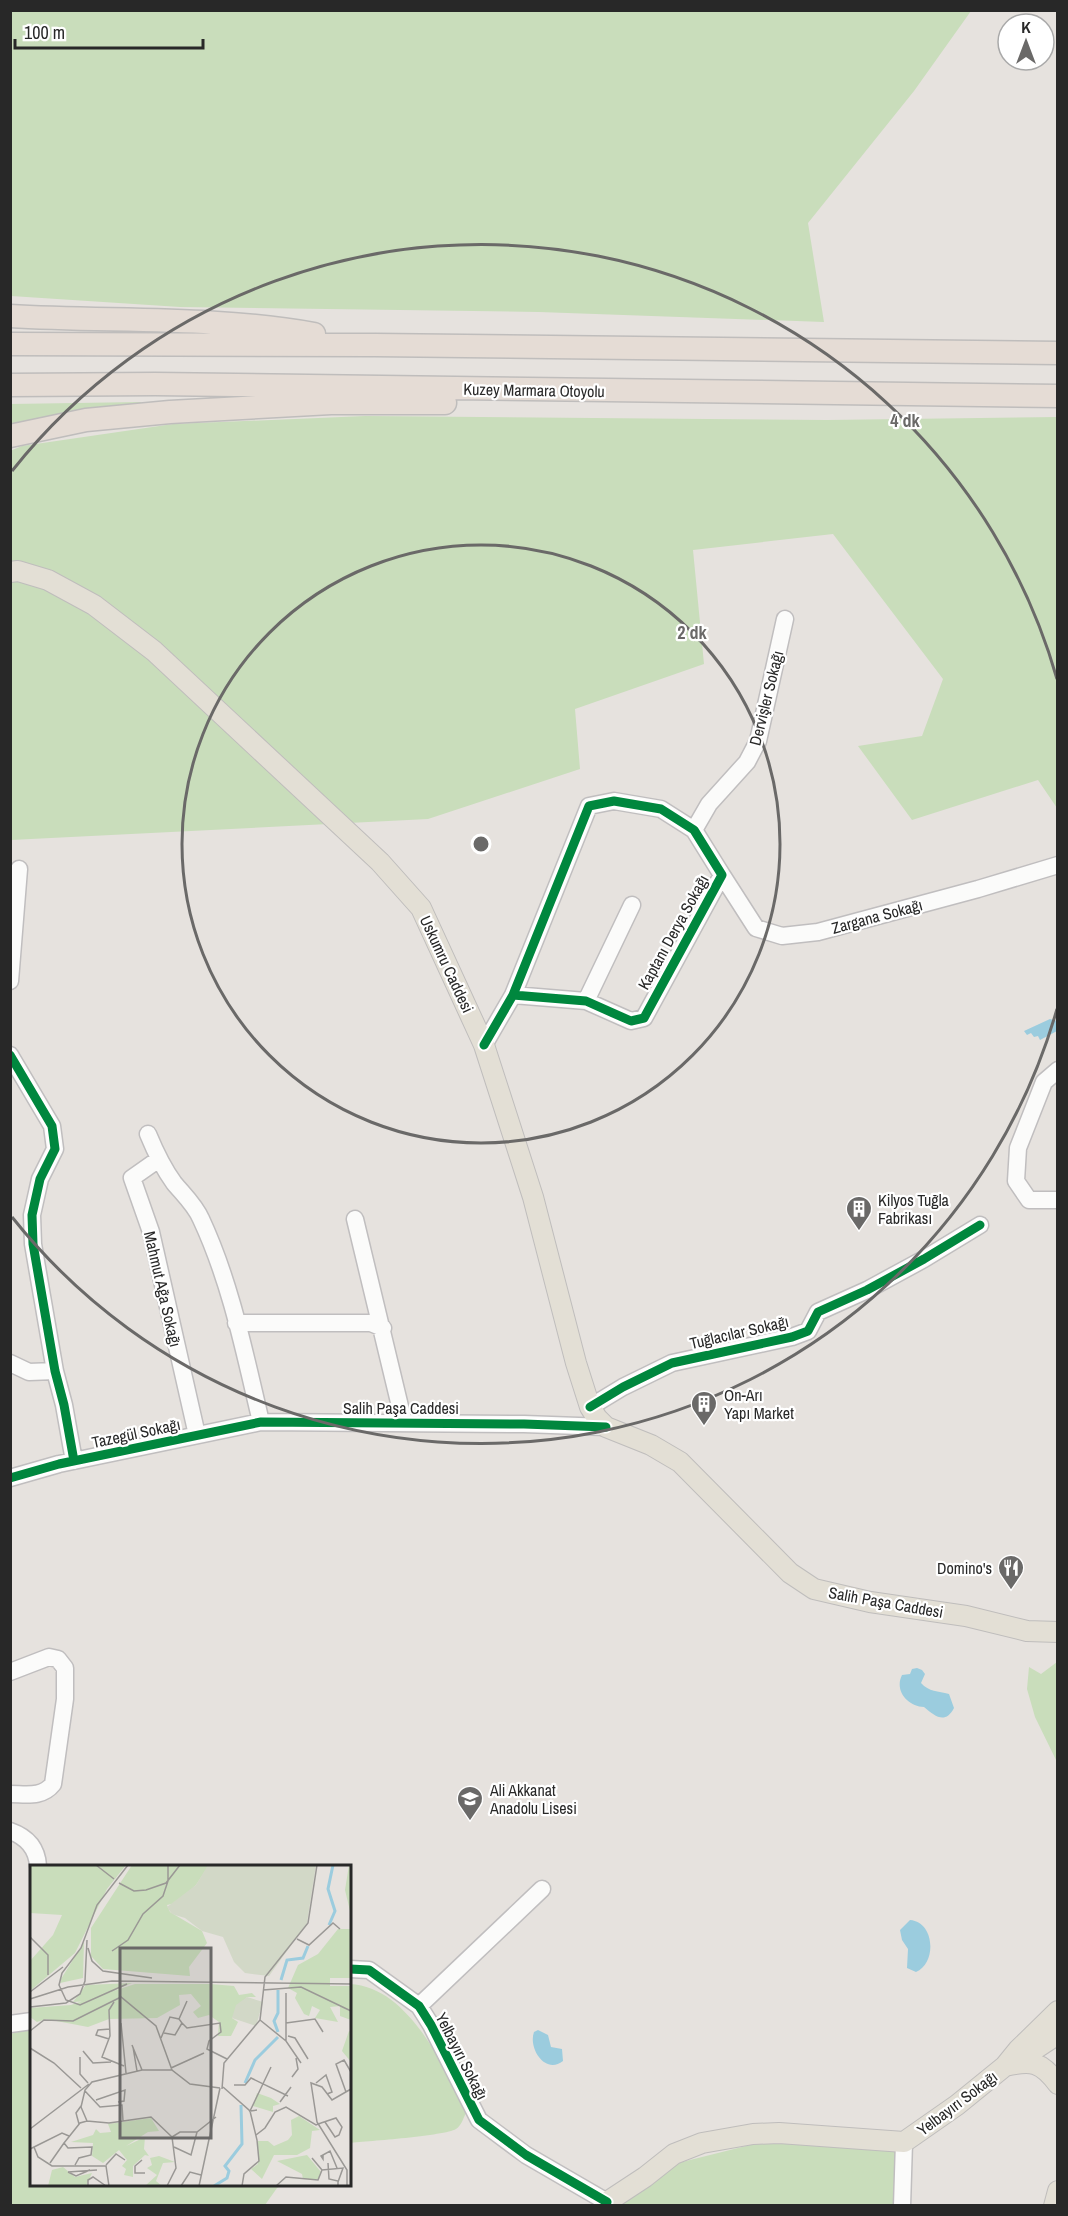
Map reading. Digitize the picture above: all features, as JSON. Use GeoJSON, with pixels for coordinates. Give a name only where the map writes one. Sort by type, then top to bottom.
{"type":"FeatureCollection","features":[{"type":"Feature","properties":{"kind":"highway"},"geometry":{"type":"LineString","coordinates":[[10,316],[209,323],[280,328],[375,345]]}},
{"type":"Feature","properties":{"kind":"highway"},"geometry":{"type":"LineString","coordinates":[[10,344],[375,345],[1058,353]]}},
{"type":"Feature","properties":{"kind":"highway","name":"Kuzey Marmara Otoyolu"},"geometry":{"type":"LineString","coordinates":[[10,385],[155,384],[1058,396]]}},
{"type":"Feature","properties":{"kind":"highway"},"geometry":{"type":"LineString","coordinates":[[10,436],[86,420],[129,415],[331,403],[462,403],[567,390]]}},
{"type":"Feature","properties":{"kind":"main road","name":"Uskumru Caddesi"},"geometry":{"type":"LineString","coordinates":[[10,572],[18,571],[48,580],[94,605],[154,651],[380,861],[421,908],[484,1045],[527,1176],[576,1363],[590,1407],[606,1427]]}},
{"type":"Feature","properties":{"kind":"main road","name":"Salih Paşa Caddesi"},"geometry":{"type":"LineString","coordinates":[[606,1427],[651,1445],[680,1462],[790,1573],[814,1589],[870,1602],[966,1616],[1027,1631],[1058,1632]]}},
{"type":"Feature","properties":{"kind":"main road"},"geometry":{"type":"LineString","coordinates":[[1005,2066],[1058,2011]]}},
{"type":"Feature","properties":{"kind":"main road"},"geometry":{"type":"LineString","coordinates":[[1005,2066],[1033,2052],[1058,2034]]}},
{"type":"Feature","properties":{"kind":"main road"},"geometry":{"type":"LineString","coordinates":[[1005,2066],[1026,2061],[1038,2065],[1058,2084]]}},
{"type":"Feature","properties":{"kind":"main road","name":"Yelbayırı Sokağı"},"geometry":{"type":"LineString","coordinates":[[607,2204],[674,2154],[702,2143],[753,2134],[779,2133],[904,2142],[957,2105],[1005,2066]]}},
{"type":"Feature","properties":{"kind":"main road"},"geometry":{"type":"LineString","coordinates":[[1054,2205],[1058,2191]]}},
{"type":"Feature","properties":{"kind":"street","name":"Dervişler Sokağı"},"geometry":{"type":"LineString","coordinates":[[694,830],[709,804],[747,762],[758,741],[786,620]]}},
{"type":"Feature","properties":{"kind":"street","name":"Kaptanı Derya Sokağı"},"geometry":{"type":"LineString","coordinates":[[484,1045],[513,995],[589,806],[614,801],[661,809],[694,830],[722,875],[644,1018],[631,1021],[586,1001],[513,995]]}},
{"type":"Feature","properties":{"kind":"street","name":"Zargana Sokağı"},"geometry":{"type":"LineString","coordinates":[[722,875],[756,928],[782,936],[818,932],[1058,865]]}},
{"type":"Feature","properties":{"kind":"street"},"geometry":{"type":"LineString","coordinates":[[10,981],[19,869]]}},
{"type":"Feature","properties":{"kind":"street"},"geometry":{"type":"LineString","coordinates":[[586,1001],[632,905]]}},
{"type":"Feature","properties":{"kind":"street"},"geometry":{"type":"LineString","coordinates":[[10,1055],[52,1126],[55,1149],[40,1179],[32,1215],[33,1244],[54,1371],[64,1405],[74,1461]]}},
{"type":"Feature","properties":{"kind":"street"},"geometry":{"type":"LineString","coordinates":[[1058,1070],[1044,1082],[1018,1148],[1016,1181],[1029,1200],[1058,1200]]}},
{"type":"Feature","properties":{"kind":"street"},"geometry":{"type":"LineString","coordinates":[[148,1134],[159,1159],[201,1218],[236,1323],[261,1422]]}},
{"type":"Feature","properties":{"kind":"street","name":"Mahmut Ağa Sokağı"},"geometry":{"type":"LineString","coordinates":[[159,1159],[132,1178],[151,1232],[197,1435]]}},
{"type":"Feature","properties":{"kind":"street"},"geometry":{"type":"LineString","coordinates":[[355,1220],[404,1423]]}},
{"type":"Feature","properties":{"kind":"street","name":"Tuğlacılar Sokağı"},"geometry":{"type":"LineString","coordinates":[[590,1407],[623,1387],[672,1363],[792,1337],[808,1331],[818,1312],[886,1280],[980,1225]]}},
{"type":"Feature","properties":{"kind":"street"},"geometry":{"type":"LineString","coordinates":[[236,1323],[371,1323],[382,1328]]}},
{"type":"Feature","properties":{"kind":"street"},"geometry":{"type":"LineString","coordinates":[[10,1363],[29,1372],[54,1371]]}},
{"type":"Feature","properties":{"kind":"street","name":"Salih Paşa Caddesi"},"geometry":{"type":"LineString","coordinates":[[197,1435],[261,1422],[606,1427]]}},
{"type":"Feature","properties":{"kind":"street","name":"Tazegül Sokağı"},"geometry":{"type":"LineString","coordinates":[[10,1478],[74,1461],[197,1435]]}},
{"type":"Feature","properties":{"kind":"street"},"geometry":{"type":"LineString","coordinates":[[10,1672],[49,1657],[58,1659],[65,1668],[65,1699],[53,1784],[39,1794],[10,1794]]}},
{"type":"Feature","properties":{"kind":"street"},"geometry":{"type":"LineString","coordinates":[[10,1831],[21,1835],[29,1842],[35,1852],[38,1865]]}},
{"type":"Feature","properties":{"kind":"street"},"geometry":{"type":"LineString","coordinates":[[419,2006],[542,1889]]}},
{"type":"Feature","properties":{"kind":"street","name":"Yelbayırı Sokağı"},"geometry":{"type":"LineString","coordinates":[[351,1969],[369,1970],[419,2006],[479,2120],[526,2155],[607,2204]]}},
{"type":"Feature","properties":{"kind":"street"},"geometry":{"type":"LineString","coordinates":[[10,2024],[30,2020]]}},
{"type":"Feature","properties":{"kind":"street"},"geometry":{"type":"LineString","coordinates":[[902,2205],[904,2142]]}},
{"type":"Feature","properties":{"kind":"green space"},"geometry":{"type":"Polygon","coordinates":[[[10,11],[971,11],[914,91],[808,223],[824,322],[539,312],[180,307],[11,296],[10,11]]]}},
{"type":"Feature","properties":{"kind":"green space"},"geometry":{"type":"Polygon","coordinates":[[[141,402],[141,408],[11,428],[10,404],[141,402]]]}},
{"type":"Feature","properties":{"kind":"green space"},"geometry":{"type":"Polygon","coordinates":[[[365,416],[827,420],[1057,417],[1057,808],[1038,780],[912,820],[858,746],[922,736],[943,679],[833,534],[693,550],[704,664],[575,709],[580,769],[428,819],[11,840],[10,451],[22,446],[173,424],[365,416]]]}},
{"type":"Feature","properties":{"kind":"green space"},"geometry":{"type":"Polygon","coordinates":[[[1057,1662],[1057,1762],[1035,1717],[1027,1689],[1029,1667],[1041,1674],[1057,1662]]]}},
{"type":"Feature","properties":{"kind":"green space"},"geometry":{"type":"Polygon","coordinates":[[[351,1984],[370,1988],[389,1998],[405,2012],[433,2048],[464,2106],[466,2113],[456,2129],[422,2136],[351,2143],[351,1984]]]}},
{"type":"Feature","properties":{"kind":"green space"},"geometry":{"type":"Polygon","coordinates":[[[30,2029],[30,2186],[280,2186],[265,2205],[11,2205],[10,2034],[30,2029]]]}},
{"type":"Feature","properties":{"kind":"green space"},"geometry":{"type":"Polygon","coordinates":[[[774,2139],[896,2148],[895,2205],[618,2206],[670,2165],[774,2139]]]}},
{"type":"Feature","properties":{"kind":"water"},"geometry":{"type":"Polygon","coordinates":[[[1050,1019],[1057,1021],[1057,1031],[1040,1040],[1038,1036],[1034,1037],[1031,1033],[1027,1035],[1024,1031],[1050,1019]]]}},
{"type":"Feature","properties":{"kind":"water"},"geometry":{"type":"Polygon","coordinates":[[[917,1668],[925,1674],[921,1683],[924,1686],[949,1694],[954,1708],[947,1716],[943,1718],[936,1716],[904,1697],[900,1687],[902,1675],[910,1674],[912,1669],[917,1668]]]}},
{"type":"Feature","properties":{"kind":"water"},"geometry":{"type":"Polygon","coordinates":[[[910,1920],[918,1922],[924,1928],[930,1943],[927,1960],[916,1972],[907,1968],[908,1949],[902,1940],[900,1930],[910,1920]]]}},
{"type":"Feature","properties":{"kind":"water"},"geometry":{"type":"Polygon","coordinates":[[[538,2030],[548,2035],[551,2047],[562,2049],[563,2061],[550,2065],[540,2058],[533,2045],[534,2032],[538,2030]]]}},
{"type":"Feature","properties":{"kind":"cycle path"},"geometry":{"type":"LineString","coordinates":[[484,1045],[513,995],[589,806],[614,801],[661,809],[694,830],[722,875],[644,1018],[631,1021],[586,1001],[513,995]]}},
{"type":"Feature","properties":{"kind":"cycle path"},"geometry":{"type":"LineString","coordinates":[[10,1055],[52,1126],[55,1149],[40,1179],[32,1215],[33,1244],[55,1371],[74,1461]]}},
{"type":"Feature","properties":{"kind":"cycle path"},"geometry":{"type":"LineString","coordinates":[[590,1407],[623,1387],[672,1363],[792,1337],[808,1331],[818,1312],[867,1290],[980,1225]]}},
{"type":"Feature","properties":{"kind":"cycle path"},"geometry":{"type":"LineString","coordinates":[[10,1478],[59,1464],[261,1422],[524,1424],[606,1427]]}},
{"type":"Feature","properties":{"kind":"cycle path"},"geometry":{"type":"LineString","coordinates":[[351,1969],[369,1970],[419,2006],[479,2120],[526,2155],[607,2202]]}},
{"type":"Feature","properties":{"kind":"place","name":"Kilyos Tuğla Fabrikası"},"geometry":{"type":"Point","coordinates":[859,1232]}},
{"type":"Feature","properties":{"kind":"place","name":"On-Arı Yapı Market"},"geometry":{"type":"Point","coordinates":[704,1427]}},
{"type":"Feature","properties":{"kind":"place","name":"Domino's"},"geometry":{"type":"Point","coordinates":[1011,1591]}},
{"type":"Feature","properties":{"kind":"place","name":"Ali Akkanat Anadolu Lisesi"},"geometry":{"type":"Point","coordinates":[470,1822]}}]}
